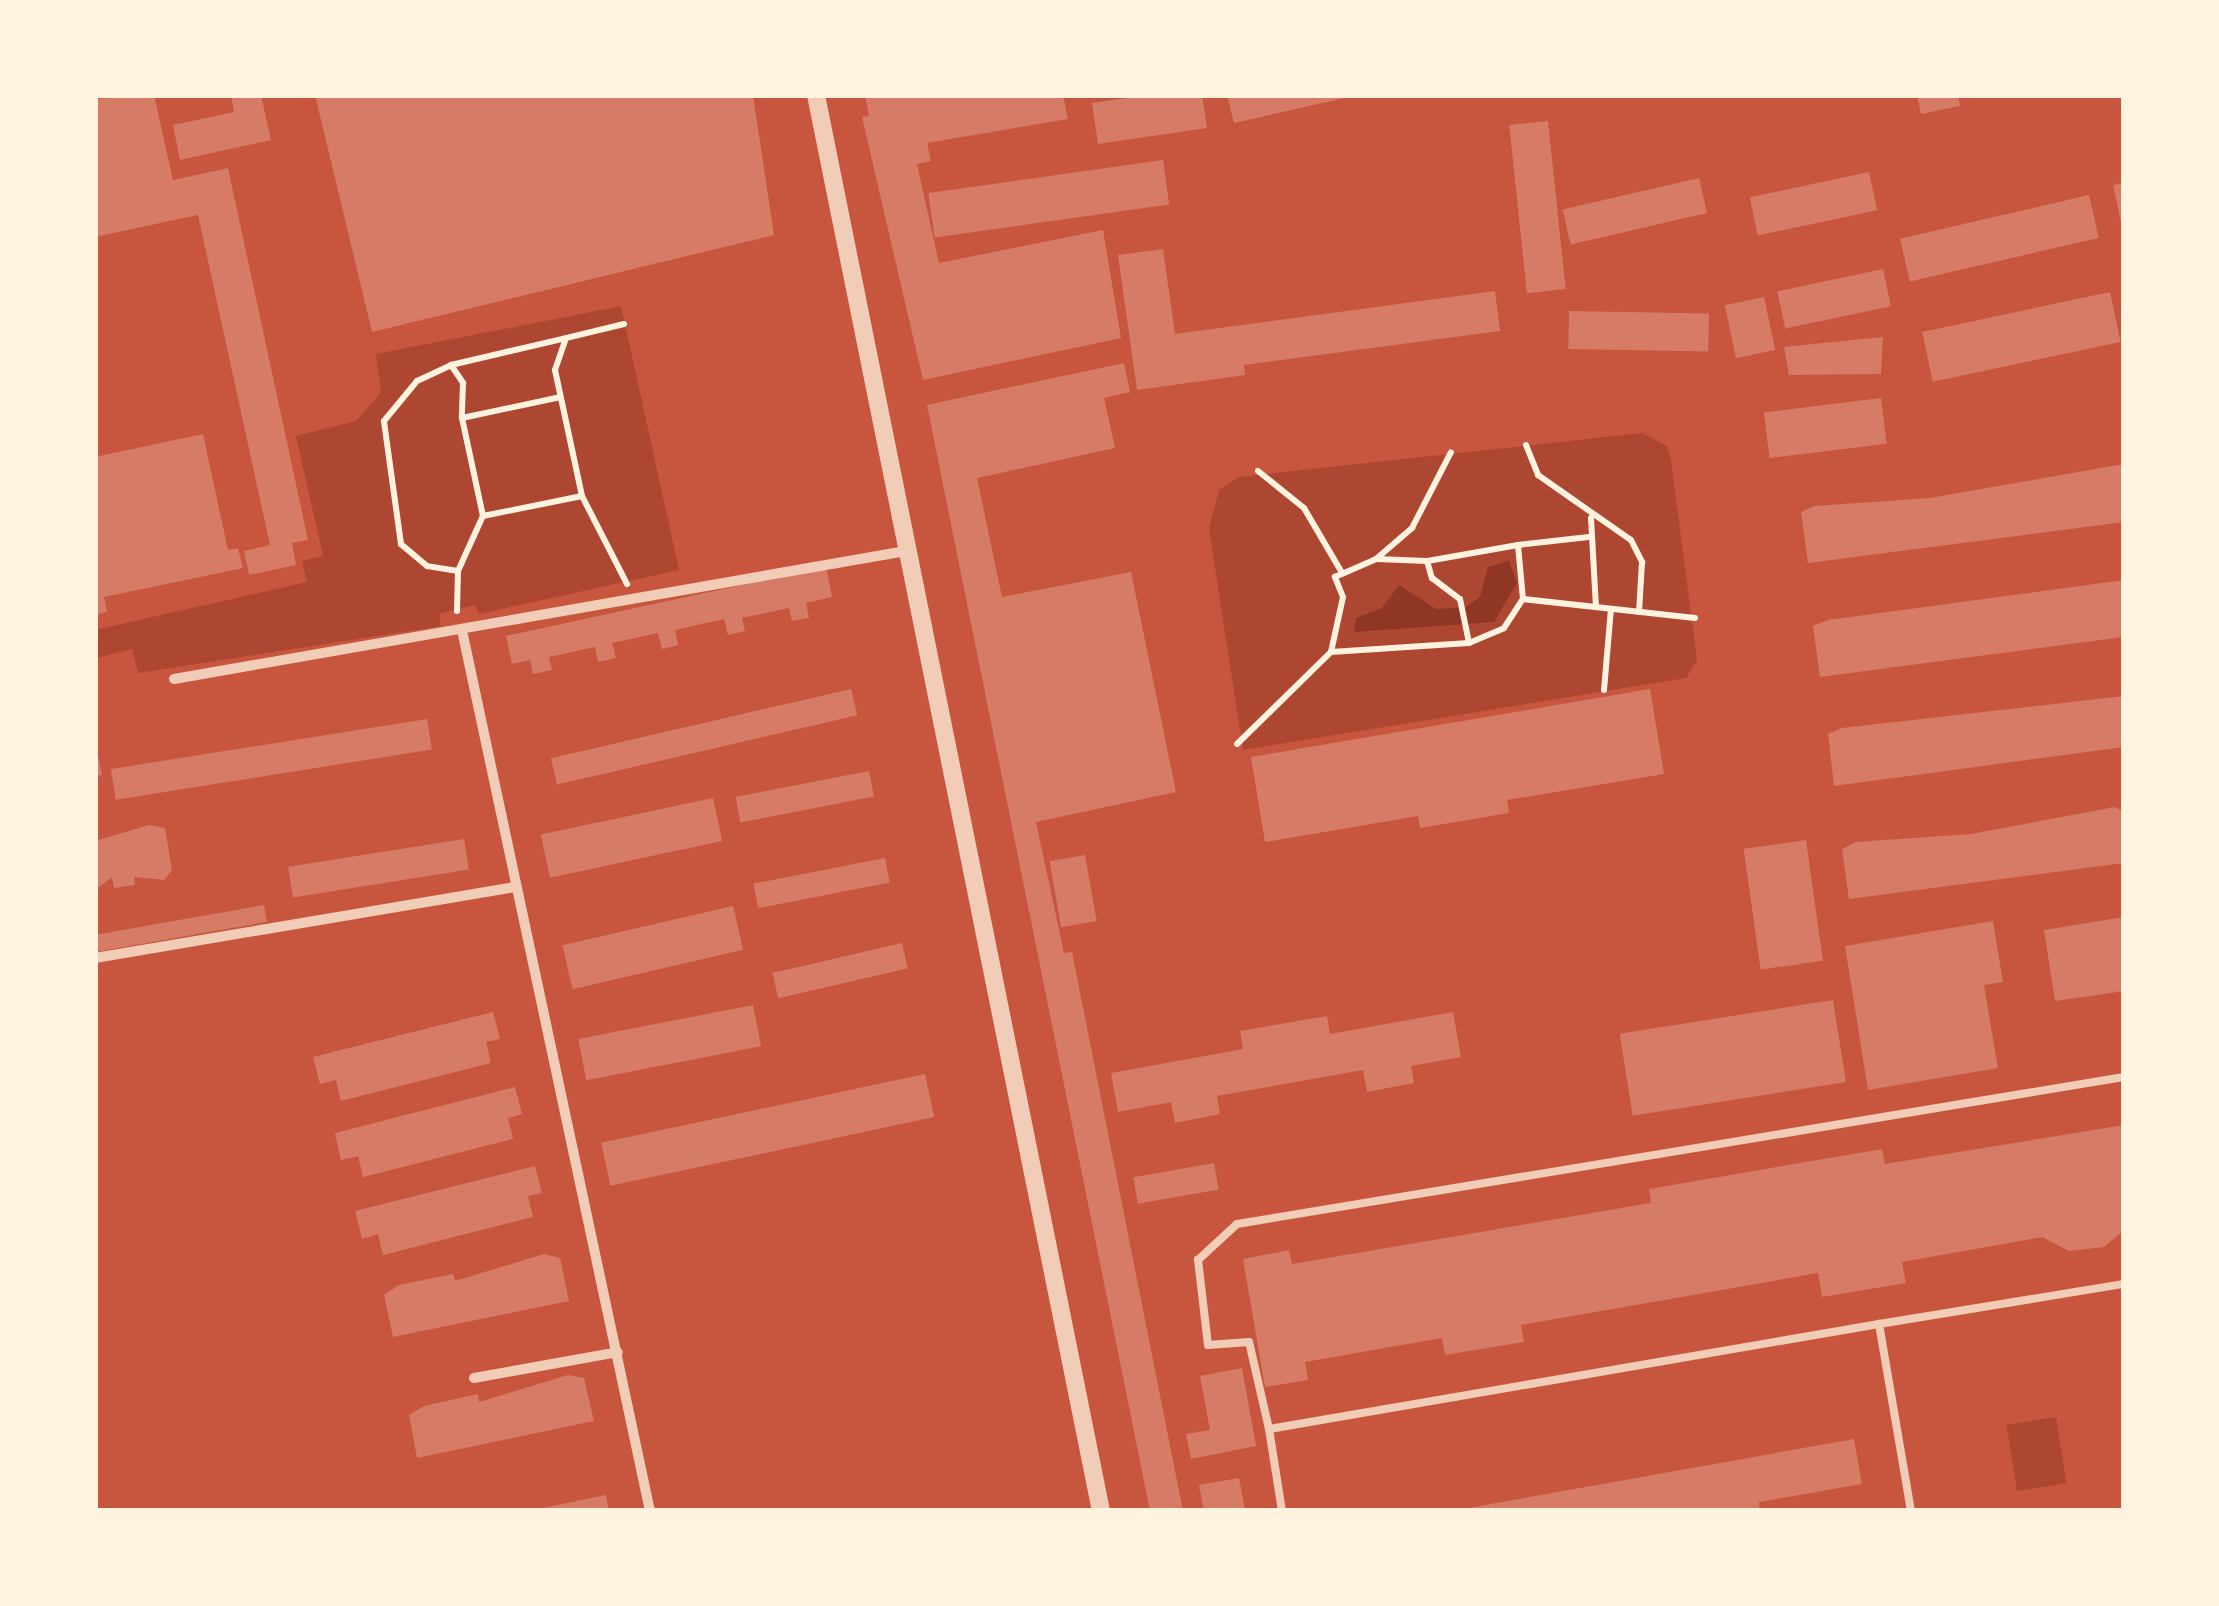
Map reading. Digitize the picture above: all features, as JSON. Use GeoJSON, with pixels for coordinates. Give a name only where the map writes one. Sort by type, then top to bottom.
{"type":"FeatureCollection","features":[{"type":"Feature","properties":{"kind":"street"},"geometry":{"type":"LineString","coordinates":[[816,95],[1101,1511]]}},
{"type":"Feature","properties":{"kind":"street"},"geometry":{"type":"LineString","coordinates":[[174,679],[464,634],[632,599],[906,551]]}},
{"type":"Feature","properties":{"kind":"street"},"geometry":{"type":"LineString","coordinates":[[464,634],[650,1511]]}},
{"type":"Feature","properties":{"kind":"street"},"geometry":{"type":"LineString","coordinates":[[95,958],[516,887]]}},
{"type":"Feature","properties":{"kind":"street"},"geometry":{"type":"LineString","coordinates":[[474,1378],[618,1352]]}},
{"type":"Feature","properties":{"kind":"lane"},"geometry":{"type":"LineString","coordinates":[[1282,1511],[1249,1342],[1208,1346],[1198,1260],[1237,1224],[2124,1076]]}},
{"type":"Feature","properties":{"kind":"lane"},"geometry":{"type":"LineString","coordinates":[[1269,1429],[2124,1284]]}},
{"type":"Feature","properties":{"kind":"lane"},"geometry":{"type":"LineString","coordinates":[[1879,1324],[1911,1511]]}},
{"type":"Feature","properties":{"kind":"path"},"geometry":{"type":"LineString","coordinates":[[458,571],[427,566],[402,544],[382,436],[402,394],[450,365],[624,324]]}},
{"type":"Feature","properties":{"kind":"path"},"geometry":{"type":"LineString","coordinates":[[566,338],[554,370],[582,496],[632,599]]}},
{"type":"Feature","properties":{"kind":"path"},"geometry":{"type":"LineString","coordinates":[[450,365],[463,382],[462,418],[483,516],[458,571],[464,634]]}},
{"type":"Feature","properties":{"kind":"path"},"geometry":{"type":"LineString","coordinates":[[462,418],[560,397]]}},
{"type":"Feature","properties":{"kind":"path"},"geometry":{"type":"LineString","coordinates":[[1526,445],[1530,467],[1591,518],[1639,551],[1640,612]]}},
{"type":"Feature","properties":{"kind":"path"},"geometry":{"type":"LineString","coordinates":[[1376,559],[1412,528],[1451,452]]}},
{"type":"Feature","properties":{"kind":"path"},"geometry":{"type":"LineString","coordinates":[[1237,744],[1331,652],[1341,571],[1304,508],[1258,471]]}},
{"type":"Feature","properties":{"kind":"path"},"geometry":{"type":"LineString","coordinates":[[483,516],[582,496]]}},
{"type":"Feature","properties":{"kind":"path"},"geometry":{"type":"LineString","coordinates":[[1591,518],[1589,537],[1596,607]]}},
{"type":"Feature","properties":{"kind":"path"},"geometry":{"type":"LineString","coordinates":[[1341,571],[1376,559],[1427,560],[1589,537]]}},
{"type":"Feature","properties":{"kind":"path"},"geometry":{"type":"LineString","coordinates":[[1331,652],[1468,639],[1504,628],[1523,599],[1518,546]]}},
{"type":"Feature","properties":{"kind":"path"},"geometry":{"type":"LineString","coordinates":[[1427,560],[1432,578],[1460,599],[1468,639]]}},
{"type":"Feature","properties":{"kind":"path"},"geometry":{"type":"LineString","coordinates":[[1523,599],[1695,618]]}},
{"type":"Feature","properties":{"kind":"path"},"geometry":{"type":"LineString","coordinates":[[1604,690],[1611,609]]}},
{"type":"Feature","properties":{"kind":"shaded area"},"geometry":{"type":"Polygon","coordinates":[[[621,306],[679,570],[479,614],[475,605],[439,614],[441,626],[138,673],[132,649],[96,658],[95,630],[307,582],[302,561],[323,556],[296,436],[356,421],[381,392],[376,354],[621,306]]]}},
{"type":"Feature","properties":{"kind":"shaded area"},"geometry":{"type":"Polygon","coordinates":[[[1642,433],[1667,446],[1671,460],[1697,660],[1686,678],[1243,750],[1209,529],[1219,490],[1239,477],[1642,433]]]}},
{"type":"Feature","properties":{"kind":"shaded area"},"geometry":{"type":"Polygon","coordinates":[[[1509,561],[1517,583],[1494,622],[1354,632],[1356,618],[1382,608],[1399,585],[1436,609],[1466,607],[1480,597],[1488,567],[1509,561]]]}},
{"type":"Feature","properties":{"kind":"shaded area"},"geometry":{"type":"Polygon","coordinates":[[[2056,1417],[2066,1483],[2017,1491],[2007,1425],[2056,1417]]]}},
{"type":"Feature","properties":{"kind":"building"},"geometry":{"type":"Polygon","coordinates":[[[154,95],[173,180],[228,168],[308,540],[292,543],[296,565],[249,575],[244,551],[270,545],[198,215],[95,237],[95,99],[154,95]]]}},
{"type":"Feature","properties":{"kind":"building"},"geometry":{"type":"Polygon","coordinates":[[[231,95],[261,95],[271,140],[180,160],[173,125],[234,112],[231,95]]]}},
{"type":"Feature","properties":{"kind":"building"},"geometry":{"type":"Polygon","coordinates":[[[315,95],[753,95],[774,235],[372,332],[315,95]]]}},
{"type":"Feature","properties":{"kind":"building"},"geometry":{"type":"Polygon","coordinates":[[[865,95],[1063,95],[1068,119],[927,143],[931,161],[917,164],[939,263],[1103,230],[1121,338],[923,380],[862,117],[869,116],[865,95]]]}},
{"type":"Feature","properties":{"kind":"building"},"geometry":{"type":"Polygon","coordinates":[[[1148,95],[1202,95],[1207,128],[1098,144],[1092,103],[1148,95]]]}},
{"type":"Feature","properties":{"kind":"building"},"geometry":{"type":"Polygon","coordinates":[[[1227,95],[1349,95],[1349,97],[1234,123],[1227,95]]]}},
{"type":"Feature","properties":{"kind":"building"},"geometry":{"type":"Polygon","coordinates":[[[1917,95],[1958,95],[1960,106],[1921,114],[1917,95]]]}},
{"type":"Feature","properties":{"kind":"building"},"geometry":{"type":"Polygon","coordinates":[[[1548,121],[1566,289],[1527,293],[1509,125],[1548,121]]]}},
{"type":"Feature","properties":{"kind":"building"},"geometry":{"type":"Polygon","coordinates":[[[1163,160],[1169,205],[935,238],[928,193],[1163,160]]]}},
{"type":"Feature","properties":{"kind":"building"},"geometry":{"type":"Polygon","coordinates":[[[1869,172],[1877,210],[1758,236],[1750,197],[1869,172]]]}},
{"type":"Feature","properties":{"kind":"building"},"geometry":{"type":"Polygon","coordinates":[[[1699,178],[1707,213],[1571,245],[1563,209],[1699,178]]]}},
{"type":"Feature","properties":{"kind":"building"},"geometry":{"type":"Polygon","coordinates":[[[2124,183],[2124,227],[2122,227],[2113,185],[2124,183]]]}},
{"type":"Feature","properties":{"kind":"building"},"geometry":{"type":"Polygon","coordinates":[[[2089,195],[2099,238],[1910,282],[1900,239],[2089,195]]]}},
{"type":"Feature","properties":{"kind":"building"},"geometry":{"type":"Polygon","coordinates":[[[1163,249],[1175,334],[1495,291],[1500,331],[1244,365],[1245,375],[1137,390],[1118,255],[1163,249]]]}},
{"type":"Feature","properties":{"kind":"building"},"geometry":{"type":"Polygon","coordinates":[[[1883,269],[1891,306],[1785,329],[1777,291],[1883,269]]]}},
{"type":"Feature","properties":{"kind":"building"},"geometry":{"type":"Polygon","coordinates":[[[2110,292],[2121,342],[1933,382],[1922,332],[2110,292]]]}},
{"type":"Feature","properties":{"kind":"building"},"geometry":{"type":"Polygon","coordinates":[[[1764,297],[1775,350],[1736,358],[1725,305],[1764,297]]]}},
{"type":"Feature","properties":{"kind":"building"},"geometry":{"type":"Polygon","coordinates":[[[1569,311],[1709,313],[1708,351],[1568,349],[1569,311]]]}},
{"type":"Feature","properties":{"kind":"building"},"geometry":{"type":"Polygon","coordinates":[[[1883,337],[1881,374],[1789,375],[1784,347],[1883,337]]]}},
{"type":"Feature","properties":{"kind":"building"},"geometry":{"type":"Polygon","coordinates":[[[1124,363],[1130,392],[1104,398],[1115,448],[977,478],[1002,597],[1131,572],[1176,792],[1036,822],[1064,953],[1072,952],[1183,1511],[1150,1511],[927,405],[1124,363]]]}},
{"type":"Feature","properties":{"kind":"building"},"geometry":{"type":"Polygon","coordinates":[[[1881,398],[1887,444],[1769,458],[1764,412],[1881,398]]]}},
{"type":"Feature","properties":{"kind":"building"},"geometry":{"type":"Polygon","coordinates":[[[203,434],[228,550],[238,548],[243,568],[104,597],[107,612],[95,615],[95,457],[203,434]]]}},
{"type":"Feature","properties":{"kind":"building"},"geometry":{"type":"Polygon","coordinates":[[[2124,464],[2124,522],[1808,563],[1801,512],[1815,506],[1930,498],[2124,464]]]}},
{"type":"Feature","properties":{"kind":"building"},"geometry":{"type":"Polygon","coordinates":[[[826,567],[832,597],[806,603],[809,618],[792,621],[789,608],[742,618],[745,631],[728,635],[724,619],[675,630],[678,645],[662,649],[658,633],[612,643],[616,658],[598,662],[595,647],[549,657],[552,670],[533,674],[530,660],[512,664],[506,636],[826,567]]]}},
{"type":"Feature","properties":{"kind":"building"},"geometry":{"type":"Polygon","coordinates":[[[2124,580],[2124,637],[1820,677],[1813,626],[1828,620],[2124,580]]]}},
{"type":"Feature","properties":{"kind":"building"},"geometry":{"type":"Polygon","coordinates":[[[851,689],[857,715],[557,785],[551,758],[851,689]]]}},
{"type":"Feature","properties":{"kind":"building"},"geometry":{"type":"Polygon","coordinates":[[[1650,689],[1664,774],[1507,800],[1509,813],[1420,828],[1418,816],[1265,842],[1251,757],[1650,689]]]}},
{"type":"Feature","properties":{"kind":"building"},"geometry":{"type":"Polygon","coordinates":[[[2124,696],[2124,747],[1834,786],[1828,734],[1842,728],[2124,696]]]}},
{"type":"Feature","properties":{"kind":"building"},"geometry":{"type":"Polygon","coordinates":[[[427,719],[432,750],[116,800],[111,769],[427,719]]]}},
{"type":"Feature","properties":{"kind":"building"},"geometry":{"type":"Polygon","coordinates":[[[95,741],[102,775],[95,776],[95,741]]]}},
{"type":"Feature","properties":{"kind":"building"},"geometry":{"type":"Polygon","coordinates":[[[869,771],[874,797],[740,822],[735,797],[869,771]]]}},
{"type":"Feature","properties":{"kind":"building"},"geometry":{"type":"Polygon","coordinates":[[[713,798],[722,841],[550,878],[541,835],[713,798]]]}},
{"type":"Feature","properties":{"kind":"building"},"geometry":{"type":"Polygon","coordinates":[[[2115,807],[2124,812],[2124,863],[1849,899],[1842,849],[1856,842],[1971,834],[2115,807]]]}},
{"type":"Feature","properties":{"kind":"building"},"geometry":{"type":"Polygon","coordinates":[[[149,825],[165,828],[172,870],[164,880],[134,877],[135,885],[114,888],[112,877],[95,890],[95,841],[149,825]]]}},
{"type":"Feature","properties":{"kind":"building"},"geometry":{"type":"Polygon","coordinates":[[[464,839],[469,870],[293,897],[288,867],[464,839]]]}},
{"type":"Feature","properties":{"kind":"building"},"geometry":{"type":"Polygon","coordinates":[[[1806,840],[1823,961],[1761,970],[1744,849],[1806,840]]]}},
{"type":"Feature","properties":{"kind":"building"},"geometry":{"type":"Polygon","coordinates":[[[1085,855],[1097,921],[1061,927],[1050,861],[1085,855]]]}},
{"type":"Feature","properties":{"kind":"building"},"geometry":{"type":"Polygon","coordinates":[[[885,858],[890,883],[758,908],[753,884],[885,858]]]}},
{"type":"Feature","properties":{"kind":"building"},"geometry":{"type":"Polygon","coordinates":[[[264,905],[267,922],[99,951],[96,935],[264,905]]]}},
{"type":"Feature","properties":{"kind":"building"},"geometry":{"type":"Polygon","coordinates":[[[733,906],[743,950],[573,989],[562,945],[733,906]]]}},
{"type":"Feature","properties":{"kind":"building"},"geometry":{"type":"Polygon","coordinates":[[[2124,917],[2124,991],[2055,1001],[2044,930],[2124,917]]]}},
{"type":"Feature","properties":{"kind":"building"},"geometry":{"type":"Polygon","coordinates":[[[1993,921],[2003,982],[1984,985],[1998,1068],[1868,1090],[1845,946],[1993,921]]]}},
{"type":"Feature","properties":{"kind":"building"},"geometry":{"type":"Polygon","coordinates":[[[902,943],[908,968],[778,998],[772,973],[902,943]]]}},
{"type":"Feature","properties":{"kind":"building"},"geometry":{"type":"Polygon","coordinates":[[[1833,1000],[1846,1082],[1633,1116],[1620,1034],[1833,1000]]]}},
{"type":"Feature","properties":{"kind":"building"},"geometry":{"type":"Polygon","coordinates":[[[753,1005],[761,1046],[586,1080],[578,1039],[753,1005]]]}},
{"type":"Feature","properties":{"kind":"building"},"geometry":{"type":"Polygon","coordinates":[[[493,1012],[500,1039],[486,1042],[491,1063],[341,1101],[336,1080],[320,1084],[313,1057],[493,1012]]]}},
{"type":"Feature","properties":{"kind":"building"},"geometry":{"type":"Polygon","coordinates":[[[1453,1012],[1461,1057],[1411,1066],[1414,1083],[1367,1092],[1363,1070],[1217,1096],[1220,1114],[1175,1123],[1171,1102],[1118,1112],[1111,1073],[1243,1049],[1240,1031],[1327,1016],[1330,1034],[1453,1012]]]}},
{"type":"Feature","properties":{"kind":"building"},"geometry":{"type":"Polygon","coordinates":[[[925,1074],[934,1117],[610,1186],[601,1143],[925,1074]]]}},
{"type":"Feature","properties":{"kind":"building"},"geometry":{"type":"Polygon","coordinates":[[[515,1087],[522,1114],[508,1118],[513,1139],[363,1177],[358,1156],[341,1160],[335,1133],[515,1087]]]}},
{"type":"Feature","properties":{"kind":"building"},"geometry":{"type":"Polygon","coordinates":[[[2124,1125],[2124,1230],[2104,1247],[2069,1251],[2042,1237],[1902,1262],[1906,1283],[1822,1297],[1818,1273],[1521,1325],[1524,1342],[1445,1355],[1442,1338],[1305,1362],[1308,1380],[1265,1387],[1243,1259],[1289,1250],[1292,1264],[1651,1203],[1649,1189],[1882,1149],[1885,1164],[2124,1125]]]}},
{"type":"Feature","properties":{"kind":"building"},"geometry":{"type":"Polygon","coordinates":[[[1214,1163],[1219,1190],[1138,1204],[1133,1177],[1214,1163]]]}},
{"type":"Feature","properties":{"kind":"building"},"geometry":{"type":"Polygon","coordinates":[[[535,1166],[542,1193],[528,1196],[533,1217],[383,1255],[378,1234],[362,1239],[355,1211],[535,1166]]]}},
{"type":"Feature","properties":{"kind":"building"},"geometry":{"type":"Polygon","coordinates":[[[544,1254],[560,1258],[569,1301],[393,1337],[384,1295],[399,1285],[453,1274],[455,1281],[544,1254]]]}},
{"type":"Feature","properties":{"kind":"building"},"geometry":{"type":"Polygon","coordinates":[[[1242,1368],[1256,1446],[1191,1459],[1186,1434],[1210,1430],[1200,1376],[1242,1368]]]}},
{"type":"Feature","properties":{"kind":"building"},"geometry":{"type":"Polygon","coordinates":[[[568,1375],[584,1378],[594,1421],[417,1458],[409,1415],[424,1406],[478,1394],[479,1402],[568,1375]]]}},
{"type":"Feature","properties":{"kind":"building"},"geometry":{"type":"Polygon","coordinates":[[[1854,1439],[1862,1484],[1759,1502],[1760,1511],[1452,1511],[1854,1439]]]}},
{"type":"Feature","properties":{"kind":"building"},"geometry":{"type":"Polygon","coordinates":[[[1239,1478],[1245,1509],[1204,1511],[1199,1485],[1239,1478]]]}},
{"type":"Feature","properties":{"kind":"building"},"geometry":{"type":"Polygon","coordinates":[[[606,1495],[609,1511],[538,1509],[606,1495]]]}}]}
